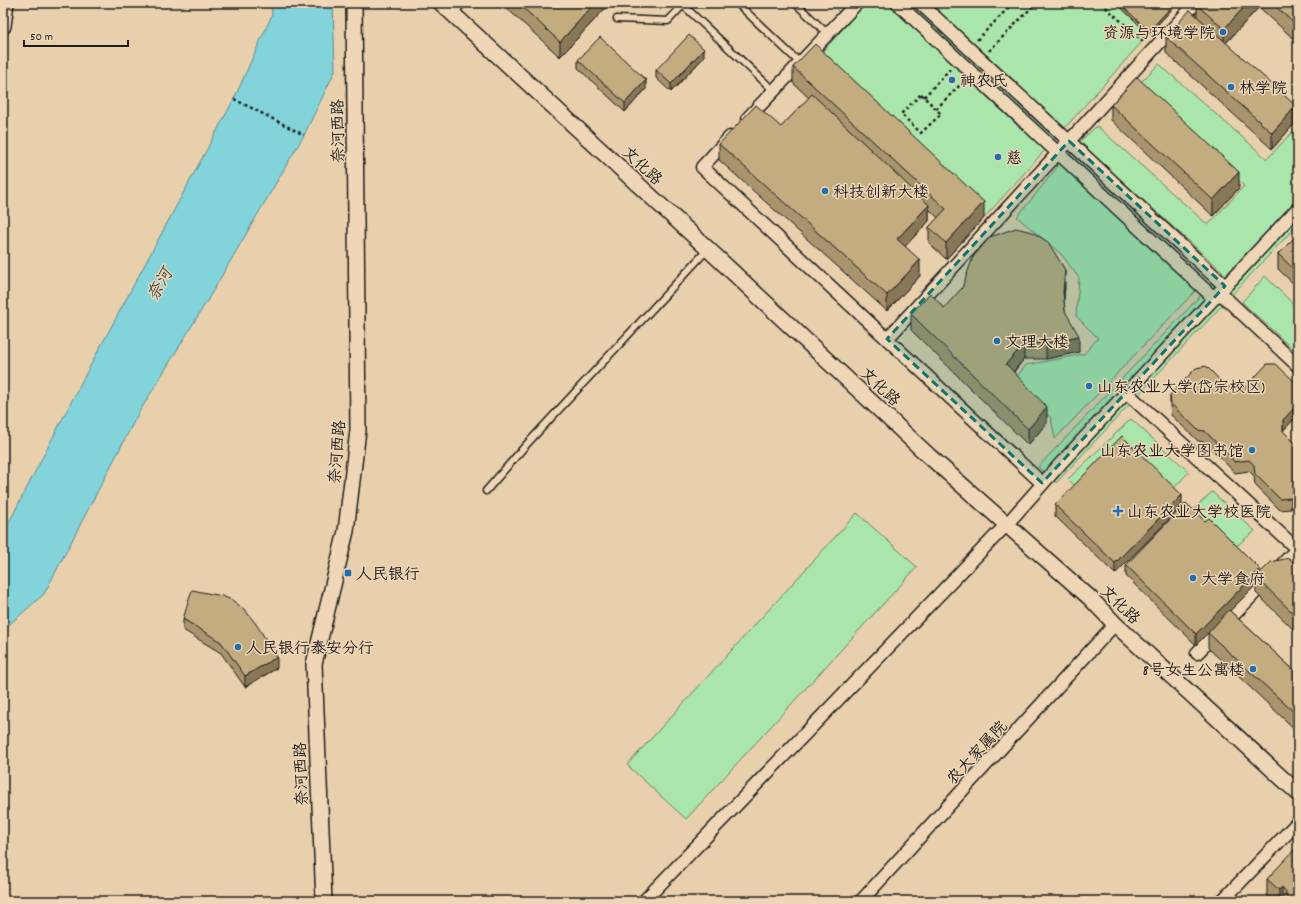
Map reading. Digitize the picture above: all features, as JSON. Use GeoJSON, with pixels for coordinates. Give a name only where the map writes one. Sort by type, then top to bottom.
{"type":"FeatureCollection","features":[{"type":"Feature","properties":{"kind":"street"},"geometry":{"type":"LineString","coordinates":[[3,26],[6,3]]}},
{"type":"Feature","properties":{"kind":"street","name":"奈河西路"},"geometry":{"type":"LineString","coordinates":[[324,901],[314,664],[346,531],[358,430],[354,3]]}},
{"type":"Feature","properties":{"kind":"street"},"geometry":{"type":"LineString","coordinates":[[857,3],[702,167],[1042,484]]}},
{"type":"Feature","properties":{"kind":"street"},"geometry":{"type":"LineString","coordinates":[[897,3],[1058,153],[1219,292]]}},
{"type":"Feature","properties":{"kind":"street"},"geometry":{"type":"LineString","coordinates":[[920,3],[1069,141],[1219,292],[1298,366]]}},
{"type":"Feature","properties":{"kind":"street"},"geometry":{"type":"LineString","coordinates":[[887,339],[1196,3]]}},
{"type":"Feature","properties":{"kind":"street","name":"文化路"},"geometry":{"type":"LineString","coordinates":[[450,6],[929,456],[1090,598],[1115,624],[1298,793]]}},
{"type":"Feature","properties":{"kind":"street"},"geometry":{"type":"LineString","coordinates":[[644,901],[1007,524],[1126,392],[1298,208]]}},
{"type":"Feature","properties":{"kind":"street"},"geometry":{"type":"LineString","coordinates":[[1126,392],[1298,549],[1197,653]]}},
{"type":"Feature","properties":{"kind":"street","name":"农大家属院"},"geometry":{"type":"LineString","coordinates":[[861,901],[1115,624]]}},
{"type":"Feature","properties":{"kind":"street"},"geometry":{"type":"LineString","coordinates":[[1222,901],[1298,822]]}},
{"type":"Feature","properties":{"kind":"lane"},"geometry":{"type":"LineString","coordinates":[[736,3],[800,63]]}},
{"type":"Feature","properties":{"kind":"lane"},"geometry":{"type":"LineString","coordinates":[[795,3],[828,34]]}},
{"type":"Feature","properties":{"kind":"lane"},"geometry":{"type":"LineString","coordinates":[[617,19],[668,21],[684,4],[774,91]]}},
{"type":"Feature","properties":{"kind":"lane"},"geometry":{"type":"LineString","coordinates":[[486,491],[532,439],[708,249]]}},
{"type":"Feature","properties":{"kind":"path"},"geometry":{"type":"LineString","coordinates":[[1101,3],[1153,50]]}},
{"type":"Feature","properties":{"kind":"path"},"geometry":{"type":"LineString","coordinates":[[921,94],[941,114],[922,133],[902,114],[921,94]]}},
{"type":"Feature","properties":{"kind":"path"},"geometry":{"type":"LineString","coordinates":[[234,99],[304,135]]}},
{"type":"Feature","properties":{"kind":"highlighted area"},"geometry":{"type":"Polygon","coordinates":[[[1069,141],[1225,286],[1042,483],[887,339],[1069,141]]]}},
{"type":"Feature","properties":{"kind":"green space"},"geometry":{"type":"Polygon","coordinates":[[[830,3],[1116,3],[1149,34],[984,218],[815,60],[849,22],[830,3]]]}},
{"type":"Feature","properties":{"kind":"green space"},"geometry":{"type":"Polygon","coordinates":[[[1159,64],[1267,159],[1298,126],[1298,224],[1056,483],[1038,467],[1223,272],[1079,142],[1097,126],[1208,225],[1244,186],[1137,86],[1159,64]]]}},
{"type":"Feature","properties":{"kind":"green space"},"geometry":{"type":"Polygon","coordinates":[[[1060,164],[1197,289],[1055,439],[1051,418],[1014,380],[1026,365],[1084,354],[1098,338],[1076,316],[1079,278],[1061,254],[1017,217],[1060,164]]]}},
{"type":"Feature","properties":{"kind":"green space"},"geometry":{"type":"Polygon","coordinates":[[[1265,276],[1298,309],[1298,354],[1242,302],[1265,276]]]}},
{"type":"Feature","properties":{"kind":"green space"},"geometry":{"type":"Polygon","coordinates":[[[1131,419],[1189,472],[1172,490],[1077,488],[1068,479],[1131,419]]]}},
{"type":"Feature","properties":{"kind":"green space"},"geometry":{"type":"Polygon","coordinates":[[[1212,492],[1255,531],[1234,548],[1190,513],[1212,492]]]}},
{"type":"Feature","properties":{"kind":"green space"},"geometry":{"type":"Polygon","coordinates":[[[857,513],[917,567],[686,819],[627,765],[857,513]]]}},
{"type":"Feature","properties":{"kind":"water","name":"奈河"},"geometry":{"type":"Polygon","coordinates":[[[271,3],[333,3],[335,71],[304,135],[207,301],[138,414],[44,594],[3,630],[3,534],[82,381],[234,99],[272,15],[271,3]]]}},
{"type":"Feature","properties":{"kind":"building"},"geometry":{"type":"Polygon","coordinates":[[[518,3],[595,3],[560,42],[518,3]]]}},
{"type":"Feature","properties":{"kind":"building"},"geometry":{"type":"Polygon","coordinates":[[[1119,3],[1173,3],[1174,4],[1149,31],[1119,3]]]}},
{"type":"Feature","properties":{"kind":"building"},"geometry":{"type":"Polygon","coordinates":[[[1199,3],[1248,3],[1224,29],[1197,5],[1199,3]]]}},
{"type":"Feature","properties":{"kind":"building"},"geometry":{"type":"Polygon","coordinates":[[[1272,3],[1298,3],[1298,27],[1272,3]]]}},
{"type":"Feature","properties":{"kind":"building","name":"林学院"},"geometry":{"type":"Polygon","coordinates":[[[1190,10],[1296,106],[1272,133],[1166,37],[1190,10]]]}},
{"type":"Feature","properties":{"kind":"building"},"geometry":{"type":"Polygon","coordinates":[[[689,35],[704,49],[671,84],[656,70],[689,35]]]}},
{"type":"Feature","properties":{"kind":"building"},"geometry":{"type":"Polygon","coordinates":[[[600,37],[646,80],[625,103],[578,60],[600,37]]]}},
{"type":"Feature","properties":{"kind":"building"},"geometry":{"type":"Polygon","coordinates":[[[815,44],[984,202],[946,243],[929,227],[946,209],[793,67],[815,44]]]}},
{"type":"Feature","properties":{"kind":"building"},"geometry":{"type":"Polygon","coordinates":[[[1137,77],[1239,172],[1213,200],[1111,105],[1137,77]]]}},
{"type":"Feature","properties":{"kind":"building","name":"科技创新大楼"},"geometry":{"type":"Polygon","coordinates":[[[812,94],[929,205],[897,239],[920,260],[887,295],[719,144],[756,105],[781,127],[812,94]]]}},
{"type":"Feature","properties":{"kind":"building","name":"文理大楼"},"geometry":{"type":"Polygon","coordinates":[[[1016,228],[1032,232],[1048,242],[1065,270],[1063,292],[1065,311],[1079,336],[1046,343],[1024,344],[1006,364],[1047,407],[1028,429],[911,314],[930,293],[944,308],[962,288],[973,257],[990,237],[1016,228]]]}},
{"type":"Feature","properties":{"kind":"building"},"geometry":{"type":"Polygon","coordinates":[[[1298,234],[1298,273],[1278,254],[1298,234]]]}},
{"type":"Feature","properties":{"kind":"building","name":"山东农业大学图书馆"},"geometry":{"type":"Polygon","coordinates":[[[1267,364],[1276,364],[1298,385],[1298,404],[1283,420],[1283,431],[1298,446],[1298,490],[1291,498],[1280,499],[1255,474],[1254,465],[1249,460],[1235,462],[1205,431],[1198,430],[1171,404],[1170,395],[1196,368],[1206,366],[1227,387],[1246,387],[1267,364]]]}},
{"type":"Feature","properties":{"kind":"building","name":"山东农业大学校医院"},"geometry":{"type":"Polygon","coordinates":[[[1122,436],[1182,495],[1115,563],[1055,505],[1122,436]]]}},
{"type":"Feature","properties":{"kind":"building","name":"大学食府"},"geometry":{"type":"Polygon","coordinates":[[[1186,503],[1205,521],[1209,518],[1260,569],[1196,634],[1126,565],[1186,503]]]}},
{"type":"Feature","properties":{"kind":"building"},"geometry":{"type":"Polygon","coordinates":[[[1289,558],[1298,567],[1298,618],[1256,577],[1271,562],[1289,558]]]}},
{"type":"Feature","properties":{"kind":"building","name":"人民银行泰安分行"},"geometry":{"type":"Polygon","coordinates":[[[192,590],[222,596],[232,600],[245,610],[256,624],[277,657],[245,676],[221,642],[183,619],[192,590]]]}},
{"type":"Feature","properties":{"kind":"building"},"geometry":{"type":"Polygon","coordinates":[[[1229,610],[1298,674],[1298,716],[1208,633],[1229,610]]]}},
{"type":"Feature","properties":{"kind":"building"},"geometry":{"type":"Polygon","coordinates":[[[1296,848],[1298,850],[1298,901],[1291,901],[1285,895],[1287,893],[1282,887],[1279,890],[1267,879],[1296,848]]]}},
{"type":"Feature","properties":{"kind":"place","name":"资源与环境学院"},"geometry":{"type":"Point","coordinates":[1223,32]}},
{"type":"Feature","properties":{"kind":"place","name":"神农氏"},"geometry":{"type":"Point","coordinates":[952,80]}},
{"type":"Feature","properties":{"kind":"place","name":"林学院"},"geometry":{"type":"Point","coordinates":[1231,87]}},
{"type":"Feature","properties":{"kind":"place","name":"慈"},"geometry":{"type":"Point","coordinates":[998,157]}},
{"type":"Feature","properties":{"kind":"place","name":"科技创新大楼"},"geometry":{"type":"Point","coordinates":[825,191]}},
{"type":"Feature","properties":{"kind":"place","name":"文理大楼"},"geometry":{"type":"Point","coordinates":[997,341]}},
{"type":"Feature","properties":{"kind":"place","name":"山东农业大学(岱宗校区)"},"geometry":{"type":"Point","coordinates":[1089,386]}},
{"type":"Feature","properties":{"kind":"place","name":"山东农业大学图书馆"},"geometry":{"type":"Point","coordinates":[1252,450]}},
{"type":"Feature","properties":{"kind":"place","name":"山东农业大学校医院"},"geometry":{"type":"Point","coordinates":[1118,511]}},
{"type":"Feature","properties":{"kind":"place","name":"人民银行"},"geometry":{"type":"Point","coordinates":[348,573]}},
{"type":"Feature","properties":{"kind":"place","name":"大学食府"},"geometry":{"type":"Point","coordinates":[1193,578]}},
{"type":"Feature","properties":{"kind":"place","name":"人民银行泰安分行"},"geometry":{"type":"Point","coordinates":[238,647]}},
{"type":"Feature","properties":{"kind":"place","name":"8号女生公寓楼"},"geometry":{"type":"Point","coordinates":[1253,669]}}]}
